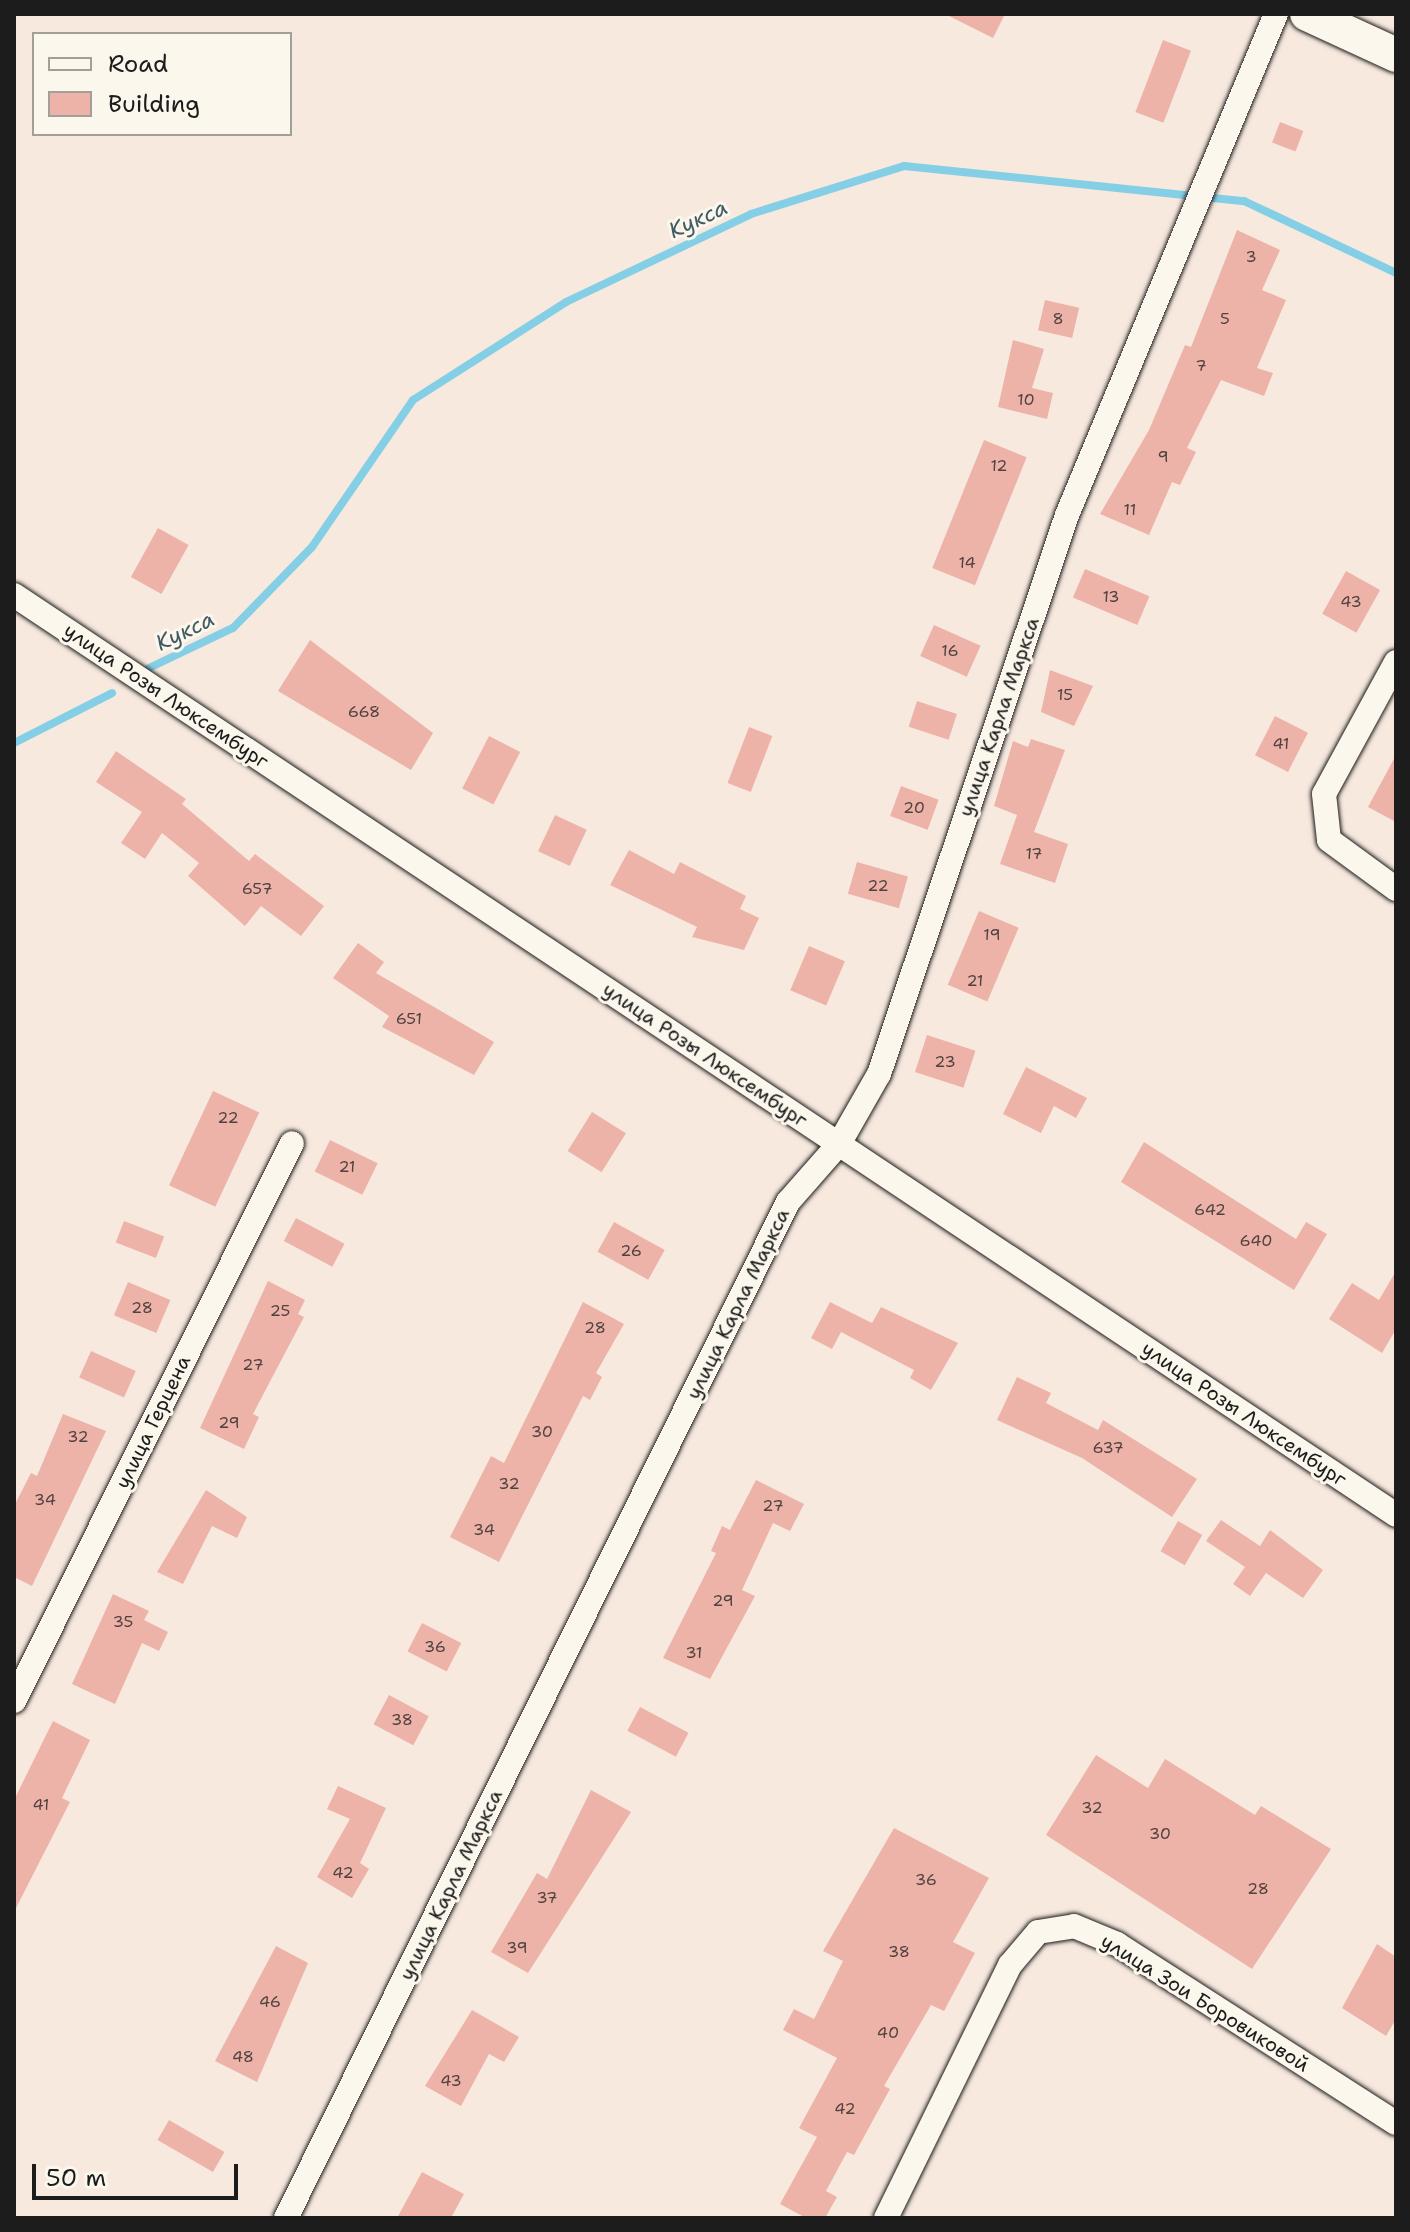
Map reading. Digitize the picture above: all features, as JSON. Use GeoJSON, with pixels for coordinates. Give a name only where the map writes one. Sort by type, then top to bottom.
{"type":"FeatureCollection","features":[{"type":"Feature","properties":{"kind":"street","name":"улица Карла Маркса"},"geometry":{"type":"LineString","coordinates":[[286,2218],[788,1202],[839,1144],[879,1074],[1067,515],[1211,177],[1276,14]]}},
{"type":"Feature","properties":{"kind":"street"},"geometry":{"type":"LineString","coordinates":[[1307,14],[1396,55]]}},
{"type":"Feature","properties":{"kind":"street","name":"улица Розы Люксембург"},"geometry":{"type":"LineString","coordinates":[[14,595],[1396,1515]]}},
{"type":"Feature","properties":{"kind":"street"},"geometry":{"type":"LineString","coordinates":[[1396,662],[1324,794],[1329,840],[1396,889]]}},
{"type":"Feature","properties":{"kind":"street","name":"улица Герцена"},"geometry":{"type":"LineString","coordinates":[[14,1701],[292,1143]]}},
{"type":"Feature","properties":{"kind":"street","name":"улица Зои Боровиковой"},"geometry":{"type":"LineString","coordinates":[[886,2218],[1010,1965],[1038,1932],[1074,1926],[1117,1944],[1396,2123]]}},
{"type":"Feature","properties":{"kind":"building"},"geometry":{"type":"Polygon","coordinates":[[[945,14],[1005,14],[993,38],[945,14]]]}},
{"type":"Feature","properties":{"kind":"building"},"geometry":{"type":"Polygon","coordinates":[[[1163,40],[1191,51],[1163,123],[1135,112],[1163,40]]]}},
{"type":"Feature","properties":{"kind":"building"},"geometry":{"type":"Polygon","coordinates":[[[1280,122],[1303,131],[1295,151],[1272,143],[1280,122]]]}},
{"type":"Feature","properties":{"kind":"building"},"geometry":{"type":"Polygon","coordinates":[[[1237,230],[1280,250],[1262,290],[1286,300],[1257,368],[1273,373],[1264,396],[1221,380],[1187,448],[1196,452],[1180,485],[1172,482],[1149,535],[1100,514],[1149,430],[1185,345],[1191,347],[1237,230]]]}},
{"type":"Feature","properties":{"kind":"building"},"geometry":{"type":"Polygon","coordinates":[[[1045,300],[1079,308],[1072,338],[1038,330],[1045,300]]]}},
{"type":"Feature","properties":{"kind":"building"},"geometry":{"type":"Polygon","coordinates":[[[1013,340],[1044,349],[1032,388],[1053,393],[1047,419],[998,407],[1013,340]]]}},
{"type":"Feature","properties":{"kind":"building"},"geometry":{"type":"Polygon","coordinates":[[[984,440],[1027,457],[975,585],[932,568],[984,440]]]}},
{"type":"Feature","properties":{"kind":"building"},"geometry":{"type":"Polygon","coordinates":[[[158,528],[189,545],[161,594],[131,577],[158,528]]]}},
{"type":"Feature","properties":{"kind":"building"},"geometry":{"type":"Polygon","coordinates":[[[1085,569],[1149,596],[1137,625],[1073,598],[1085,569]]]}},
{"type":"Feature","properties":{"kind":"building"},"geometry":{"type":"Polygon","coordinates":[[[1346,571],[1380,590],[1356,633],[1322,614],[1346,571]]]}},
{"type":"Feature","properties":{"kind":"building"},"geometry":{"type":"Polygon","coordinates":[[[934,625],[981,646],[967,677],[920,656],[934,625]]]}},
{"type":"Feature","properties":{"kind":"building"},"geometry":{"type":"Polygon","coordinates":[[[310,640],[433,733],[411,770],[278,691],[310,640]]]}},
{"type":"Feature","properties":{"kind":"building"},"geometry":{"type":"Polygon","coordinates":[[[1050,670],[1093,686],[1074,726],[1041,712],[1050,670]]]}},
{"type":"Feature","properties":{"kind":"building"},"geometry":{"type":"Polygon","coordinates":[[[917,701],[957,714],[949,740],[909,727],[917,701]]]}},
{"type":"Feature","properties":{"kind":"building"},"geometry":{"type":"Polygon","coordinates":[[[1275,716],[1308,733],[1288,772],[1255,755],[1275,716]]]}},
{"type":"Feature","properties":{"kind":"building"},"geometry":{"type":"Polygon","coordinates":[[[749,727],[772,736],[751,792],[727,783],[749,727]]]}},
{"type":"Feature","properties":{"kind":"building"},"geometry":{"type":"Polygon","coordinates":[[[489,736],[520,752],[493,804],[462,789],[489,736]]]}},
{"type":"Feature","properties":{"kind":"building"},"geometry":{"type":"Polygon","coordinates":[[[1031,739],[1065,750],[1034,832],[1068,844],[1055,883],[1000,864],[1017,815],[994,806],[1013,741],[1028,747],[1031,739]]]}},
{"type":"Feature","properties":{"kind":"building"},"geometry":{"type":"Polygon","coordinates":[[[116,751],[186,799],[182,804],[249,861],[255,854],[324,906],[301,936],[261,906],[245,926],[188,876],[199,863],[162,833],[145,859],[121,843],[142,812],[96,782],[116,751]]]}},
{"type":"Feature","properties":{"kind":"building"},"geometry":{"type":"Polygon","coordinates":[[[1396,755],[1396,822],[1368,807],[1396,755]]]}},
{"type":"Feature","properties":{"kind":"building"},"geometry":{"type":"Polygon","coordinates":[[[901,786],[939,800],[928,830],[890,816],[901,786]]]}},
{"type":"Feature","properties":{"kind":"building"},"geometry":{"type":"Polygon","coordinates":[[[555,815],[587,830],[570,866],[538,851],[555,815]]]}},
{"type":"Feature","properties":{"kind":"building"},"geometry":{"type":"Polygon","coordinates":[[[629,850],[674,874],[680,862],[746,896],[740,909],[759,918],[744,950],[692,937],[697,927],[610,885],[629,850]]]}},
{"type":"Feature","properties":{"kind":"building"},"geometry":{"type":"Polygon","coordinates":[[[857,862],[908,877],[899,908],[848,894],[857,862]]]}},
{"type":"Feature","properties":{"kind":"building"},"geometry":{"type":"Polygon","coordinates":[[[979,911],[1019,928],[987,1001],[948,985],[979,911]]]}},
{"type":"Feature","properties":{"kind":"building"},"geometry":{"type":"Polygon","coordinates":[[[358,943],[384,962],[376,973],[494,1042],[474,1075],[382,1027],[389,1016],[333,978],[358,943]]]}},
{"type":"Feature","properties":{"kind":"building"},"geometry":{"type":"Polygon","coordinates":[[[809,946],[845,961],[826,1005],[790,990],[809,946]]]}},
{"type":"Feature","properties":{"kind":"building"},"geometry":{"type":"Polygon","coordinates":[[[927,1035],[976,1051],[963,1088],[915,1072],[927,1035]]]}},
{"type":"Feature","properties":{"kind":"building"},"geometry":{"type":"Polygon","coordinates":[[[1026,1067],[1087,1098],[1076,1118],[1054,1106],[1041,1133],[1003,1114],[1026,1067]]]}},
{"type":"Feature","properties":{"kind":"building"},"geometry":{"type":"Polygon","coordinates":[[[213,1091],[259,1113],[215,1207],[169,1185],[213,1091]]]}},
{"type":"Feature","properties":{"kind":"building"},"geometry":{"type":"Polygon","coordinates":[[[592,1112],[626,1133],[602,1172],[568,1151],[592,1112]]]}},
{"type":"Feature","properties":{"kind":"building"},"geometry":{"type":"Polygon","coordinates":[[[330,1140],[378,1163],[362,1195],[315,1171],[330,1140]]]}},
{"type":"Feature","properties":{"kind":"building"},"geometry":{"type":"Polygon","coordinates":[[[1144,1142],[1296,1239],[1306,1222],[1327,1234],[1294,1290],[1121,1182],[1144,1142]]]}},
{"type":"Feature","properties":{"kind":"building"},"geometry":{"type":"Polygon","coordinates":[[[296,1218],[345,1244],[332,1267],[284,1241],[296,1218]]]}},
{"type":"Feature","properties":{"kind":"building"},"geometry":{"type":"Polygon","coordinates":[[[124,1221],[164,1236],[156,1258],[116,1242],[124,1221]]]}},
{"type":"Feature","properties":{"kind":"building"},"geometry":{"type":"Polygon","coordinates":[[[614,1222],[665,1250],[648,1280],[598,1252],[614,1222]]]}},
{"type":"Feature","properties":{"kind":"building"},"geometry":{"type":"Polygon","coordinates":[[[1396,1271],[1396,1329],[1382,1353],[1329,1319],[1352,1283],[1379,1300],[1396,1271]]]}},
{"type":"Feature","properties":{"kind":"building"},"geometry":{"type":"Polygon","coordinates":[[[268,1281],[305,1300],[298,1314],[304,1317],[253,1414],[259,1417],[244,1449],[200,1428],[268,1281]]]}},
{"type":"Feature","properties":{"kind":"building"},"geometry":{"type":"Polygon","coordinates":[[[128,1282],[170,1300],[156,1333],[114,1315],[128,1282]]]}},
{"type":"Feature","properties":{"kind":"building"},"geometry":{"type":"Polygon","coordinates":[[[583,1302],[624,1324],[596,1373],[602,1377],[590,1400],[583,1396],[499,1562],[450,1537],[491,1456],[504,1463],[583,1302]]]}},
{"type":"Feature","properties":{"kind":"building"},"geometry":{"type":"Polygon","coordinates":[[[830,1302],[872,1323],[881,1307],[958,1343],[931,1390],[910,1378],[914,1370],[841,1332],[832,1349],[811,1338],[830,1302]]]}},
{"type":"Feature","properties":{"kind":"building"},"geometry":{"type":"Polygon","coordinates":[[[91,1351],[136,1371],[124,1397],[79,1377],[91,1351]]]}},
{"type":"Feature","properties":{"kind":"building"},"geometry":{"type":"Polygon","coordinates":[[[1017,1377],[1051,1393],[1046,1403],[1098,1430],[1103,1420],[1197,1479],[1172,1517],[1082,1458],[997,1420],[1017,1377]]]}},
{"type":"Feature","properties":{"kind":"building"},"geometry":{"type":"Polygon","coordinates":[[[63,1414],[106,1431],[32,1586],[14,1577],[14,1506],[31,1473],[37,1476],[63,1414]]]}},
{"type":"Feature","properties":{"kind":"building"},"geometry":{"type":"Polygon","coordinates":[[[756,1480],[804,1504],[790,1531],[773,1523],[742,1590],[755,1596],[710,1679],[663,1658],[716,1553],[711,1551],[722,1526],[730,1530],[756,1480]]]}},
{"type":"Feature","properties":{"kind":"building"},"geometry":{"type":"Polygon","coordinates":[[[206,1490],[247,1517],[237,1538],[212,1526],[183,1584],[157,1572],[206,1490]]]}},
{"type":"Feature","properties":{"kind":"building"},"geometry":{"type":"Polygon","coordinates":[[[1221,1520],[1260,1546],[1270,1530],[1323,1570],[1303,1598],[1266,1573],[1250,1596],[1233,1584],[1245,1567],[1206,1541],[1221,1520]]]}},
{"type":"Feature","properties":{"kind":"building"},"geometry":{"type":"Polygon","coordinates":[[[1178,1521],[1202,1535],[1185,1565],[1160,1551],[1178,1521]]]}},
{"type":"Feature","properties":{"kind":"building"},"geometry":{"type":"Polygon","coordinates":[[[113,1594],[149,1611],[144,1620],[168,1632],[159,1651],[142,1643],[115,1704],[72,1684],[113,1594]]]}},
{"type":"Feature","properties":{"kind":"building"},"geometry":{"type":"Polygon","coordinates":[[[422,1623],[461,1643],[447,1671],[407,1652],[422,1623]]]}},
{"type":"Feature","properties":{"kind":"building"},"geometry":{"type":"Polygon","coordinates":[[[389,1695],[429,1716],[413,1745],[374,1724],[389,1695]]]}},
{"type":"Feature","properties":{"kind":"building"},"geometry":{"type":"Polygon","coordinates":[[[640,1707],[689,1733],[676,1757],[627,1731],[640,1707]]]}},
{"type":"Feature","properties":{"kind":"building"},"geometry":{"type":"Polygon","coordinates":[[[53,1721],[90,1740],[62,1798],[70,1802],[14,1912],[14,1800],[53,1721]]]}},
{"type":"Feature","properties":{"kind":"building"},"geometry":{"type":"Polygon","coordinates":[[[1096,1755],[1148,1788],[1165,1759],[1255,1815],[1261,1806],[1331,1849],[1252,1969],[1046,1835],[1096,1755]]]}},
{"type":"Feature","properties":{"kind":"building"},"geometry":{"type":"Polygon","coordinates":[[[338,1786],[386,1808],[360,1863],[369,1869],[352,1898],[317,1877],[350,1819],[327,1809],[338,1786]]]}},
{"type":"Feature","properties":{"kind":"building"},"geometry":{"type":"Polygon","coordinates":[[[591,1790],[631,1812],[528,1973],[491,1952],[537,1873],[547,1879],[591,1790]]]}},
{"type":"Feature","properties":{"kind":"building"},"geometry":{"type":"Polygon","coordinates":[[[894,1828],[989,1878],[953,1942],[975,1953],[944,2011],[931,2005],[884,2086],[890,2089],[854,2155],[847,2152],[826,2191],[837,2197],[825,2218],[806,2218],[780,2204],[817,2137],[799,2128],[837,2058],[783,2030],[794,2009],[814,2019],[843,1961],[823,1951],[894,1828]]]}},
{"type":"Feature","properties":{"kind":"building"},"geometry":{"type":"Polygon","coordinates":[[[1377,1944],[1396,1957],[1396,2019],[1386,2036],[1342,2008],[1377,1944]]]}},
{"type":"Feature","properties":{"kind":"building"},"geometry":{"type":"Polygon","coordinates":[[[276,1946],[308,1963],[257,2082],[215,2061],[276,1946]]]}},
{"type":"Feature","properties":{"kind":"building"},"geometry":{"type":"Polygon","coordinates":[[[472,2010],[519,2037],[504,2062],[489,2054],[461,2106],[425,2086],[472,2010]]]}},
{"type":"Feature","properties":{"kind":"building"},"geometry":{"type":"Polygon","coordinates":[[[169,2120],[224,2152],[213,2172],[157,2140],[169,2120]]]}},
{"type":"Feature","properties":{"kind":"building"},"geometry":{"type":"Polygon","coordinates":[[[422,2172],[464,2194],[451,2218],[397,2218],[422,2172]]]}},
{"type":"Feature","properties":{"kind":"waterway","name":"Кукса"},"geometry":{"type":"LineString","coordinates":[[149,668],[233,628],[312,547],[413,400],[566,302],[751,214],[904,166],[1244,201],[1396,273]]}},
{"type":"Feature","properties":{"kind":"waterway","name":"Кукса"},"geometry":{"type":"LineString","coordinates":[[14,743],[112,693]]}}]}
